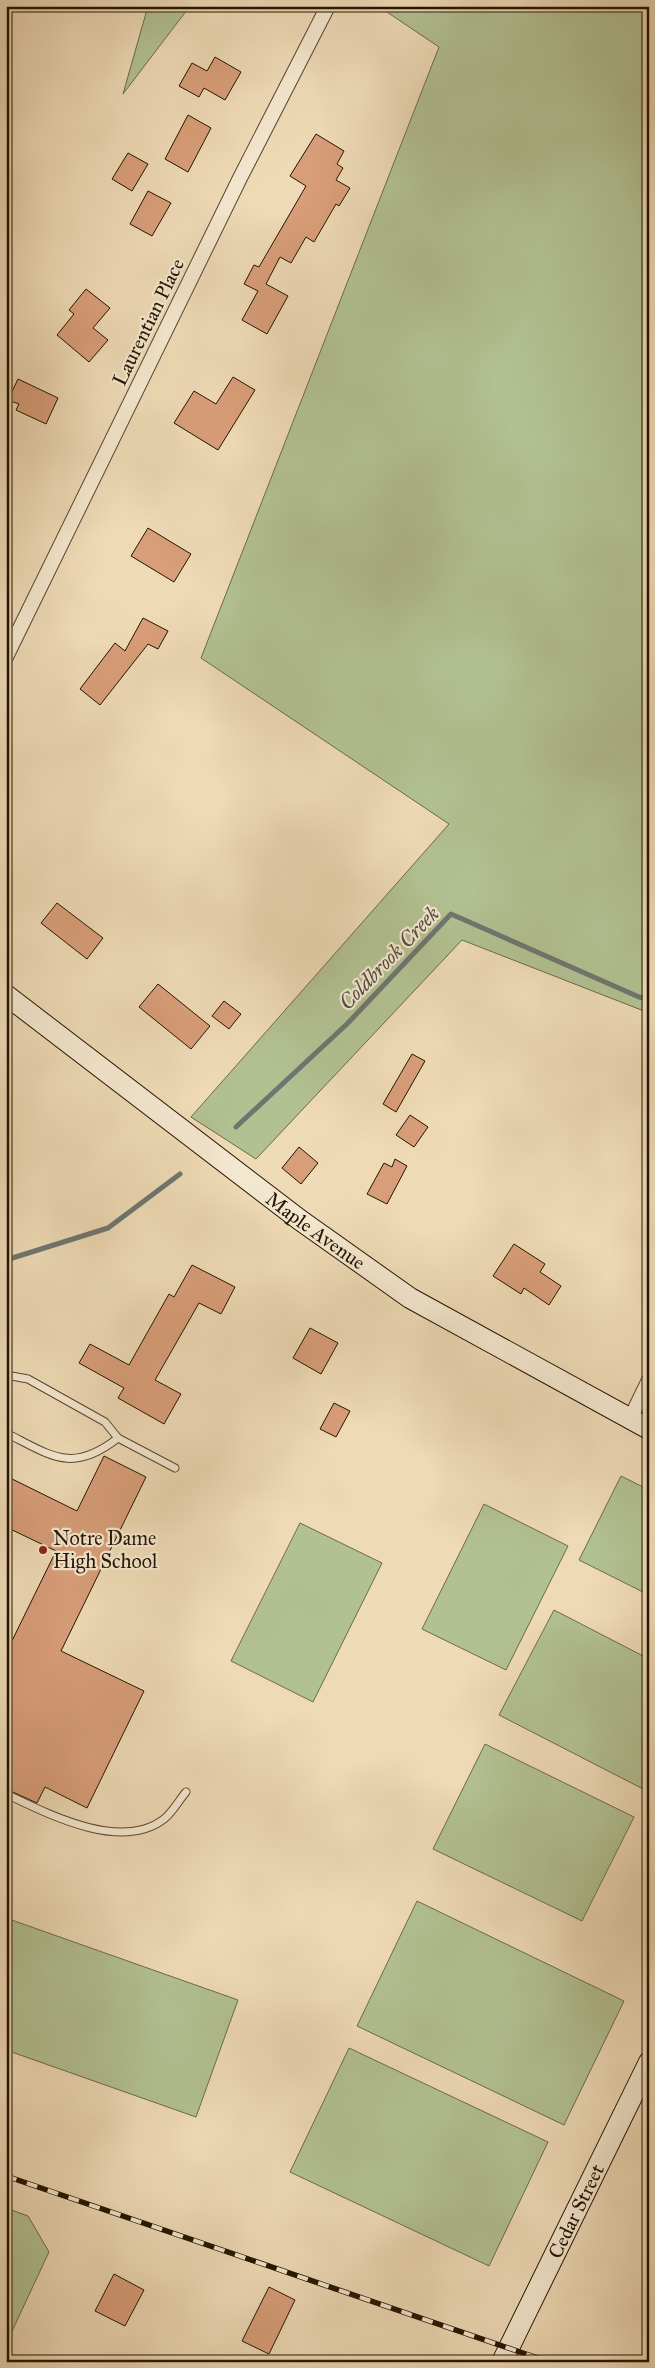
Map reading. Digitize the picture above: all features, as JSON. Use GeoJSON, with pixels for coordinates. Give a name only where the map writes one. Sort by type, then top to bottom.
{"type":"FeatureCollection","features":[{"type":"Feature","properties":{"kind":"main road","name":"Maple Avenue"},"geometry":{"type":"LineString","coordinates":[[6,995],[300,1220],[410,1298],[649,1429]]}},
{"type":"Feature","properties":{"kind":"main road","name":"Cedar Street"},"geometry":{"type":"LineString","coordinates":[[502,2362],[649,2062]]}},
{"type":"Feature","properties":{"kind":"street","name":"Laurentian Place"},"geometry":{"type":"LineString","coordinates":[[6,658],[240,178],[328,6]]}},
{"type":"Feature","properties":{"kind":"street"},"geometry":{"type":"LineString","coordinates":[[630,1419],[649,1380]]}},
{"type":"Feature","properties":{"kind":"lane"},"geometry":{"type":"LineString","coordinates":[[6,1375],[28,1379],[106,1422],[118,1438],[175,1468]]}},
{"type":"Feature","properties":{"kind":"lane"},"geometry":{"type":"LineString","coordinates":[[6,1433],[53,1457],[79,1459],[100,1451],[118,1438]]}},
{"type":"Feature","properties":{"kind":"lane"},"geometry":{"type":"LineString","coordinates":[[6,1794],[53,1817],[105,1831],[143,1830],[165,1818],[186,1792]]}},
{"type":"Feature","properties":{"kind":"green space"},"geometry":{"type":"Polygon","coordinates":[[[148,6],[190,6],[123,94],[148,6]]]}},
{"type":"Feature","properties":{"kind":"green space"},"geometry":{"type":"Polygon","coordinates":[[[378,6],[649,6],[649,1013],[462,940],[256,1159],[191,1117],[449,824],[201,658],[439,47],[378,6]]]}},
{"type":"Feature","properties":{"kind":"green space"},"geometry":{"type":"Polygon","coordinates":[[[621,1476],[649,1490],[649,1595],[579,1560],[621,1476]]]}},
{"type":"Feature","properties":{"kind":"green space"},"geometry":{"type":"Polygon","coordinates":[[[484,1504],[568,1546],[506,1670],[422,1629],[484,1504]]]}},
{"type":"Feature","properties":{"kind":"green space"},"geometry":{"type":"Polygon","coordinates":[[[300,1523],[382,1563],[313,1702],[231,1661],[300,1523]]]}},
{"type":"Feature","properties":{"kind":"green space"},"geometry":{"type":"Polygon","coordinates":[[[554,1610],[649,1659],[649,1787],[647,1791],[499,1715],[554,1610]]]}},
{"type":"Feature","properties":{"kind":"green space"},"geometry":{"type":"Polygon","coordinates":[[[485,1744],[634,1817],[582,1921],[433,1849],[485,1744]]]}},
{"type":"Feature","properties":{"kind":"green space"},"geometry":{"type":"Polygon","coordinates":[[[417,1901],[624,2001],[564,2125],[357,2026],[417,1901]]]}},
{"type":"Feature","properties":{"kind":"green space"},"geometry":{"type":"Polygon","coordinates":[[[6,1918],[238,2000],[196,2117],[6,2050],[6,1918]]]}},
{"type":"Feature","properties":{"kind":"green space"},"geometry":{"type":"Polygon","coordinates":[[[349,2048],[548,2142],[489,2266],[290,2172],[349,2048]]]}},
{"type":"Feature","properties":{"kind":"green space"},"geometry":{"type":"Polygon","coordinates":[[[6,2208],[28,2216],[49,2252],[6,2344],[6,2208]]]}},
{"type":"Feature","properties":{"kind":"building"},"geometry":{"type":"Polygon","coordinates":[[[215,57],[241,72],[225,100],[204,88],[199,97],[179,86],[192,63],[207,71],[215,57]]]}},
{"type":"Feature","properties":{"kind":"building"},"geometry":{"type":"Polygon","coordinates":[[[188,115],[211,128],[188,172],[165,159],[188,115]]]}},
{"type":"Feature","properties":{"kind":"building"},"geometry":{"type":"Polygon","coordinates":[[[316,134],[344,151],[337,164],[343,168],[336,180],[350,188],[339,206],[336,204],[314,242],[306,237],[291,263],[280,257],[266,284],[288,296],[267,334],[242,320],[258,291],[244,284],[254,265],[259,267],[306,186],[290,176],[316,134]]]}},
{"type":"Feature","properties":{"kind":"building"},"geometry":{"type":"Polygon","coordinates":[[[128,153],[148,164],[132,191],[112,179],[128,153]]]}},
{"type":"Feature","properties":{"kind":"building"},"geometry":{"type":"Polygon","coordinates":[[[148,191],[171,203],[152,236],[130,224],[148,191]]]}},
{"type":"Feature","properties":{"kind":"building"},"geometry":{"type":"Polygon","coordinates":[[[86,289],[110,308],[93,328],[108,340],[89,362],[57,335],[74,314],[69,310],[86,289]]]}},
{"type":"Feature","properties":{"kind":"building"},"geometry":{"type":"Polygon","coordinates":[[[233,377],[255,390],[218,450],[174,423],[194,391],[216,404],[233,377]]]}},
{"type":"Feature","properties":{"kind":"building"},"geometry":{"type":"Polygon","coordinates":[[[18,379],[58,398],[46,424],[16,410],[19,404],[8,400],[18,379]]]}},
{"type":"Feature","properties":{"kind":"building"},"geometry":{"type":"Polygon","coordinates":[[[148,528],[191,554],[174,582],[131,556],[148,528]]]}},
{"type":"Feature","properties":{"kind":"building"},"geometry":{"type":"Polygon","coordinates":[[[143,618],[168,631],[158,649],[148,644],[100,705],[80,689],[115,643],[125,651],[143,618]]]}},
{"type":"Feature","properties":{"kind":"building"},"geometry":{"type":"Polygon","coordinates":[[[57,903],[103,938],[87,959],[41,923],[57,903]]]}},
{"type":"Feature","properties":{"kind":"building"},"geometry":{"type":"Polygon","coordinates":[[[158,984],[210,1026],[191,1049],[139,1007],[158,984]]]}},
{"type":"Feature","properties":{"kind":"building"},"geometry":{"type":"Polygon","coordinates":[[[224,1001],[241,1014],[229,1029],[212,1016],[224,1001]]]}},
{"type":"Feature","properties":{"kind":"building"},"geometry":{"type":"Polygon","coordinates":[[[412,1054],[425,1061],[396,1112],[383,1104],[412,1054]]]}},
{"type":"Feature","properties":{"kind":"building"},"geometry":{"type":"Polygon","coordinates":[[[410,1115],[428,1127],[414,1147],[396,1135],[410,1115]]]}},
{"type":"Feature","properties":{"kind":"building"},"geometry":{"type":"Polygon","coordinates":[[[299,1147],[318,1163],[301,1184],[282,1168],[299,1147]]]}},
{"type":"Feature","properties":{"kind":"building"},"geometry":{"type":"Polygon","coordinates":[[[395,1159],[407,1166],[387,1204],[367,1194],[384,1163],[392,1167],[395,1159]]]}},
{"type":"Feature","properties":{"kind":"building"},"geometry":{"type":"Polygon","coordinates":[[[514,1244],[545,1264],[540,1272],[561,1286],[549,1305],[524,1288],[521,1294],[493,1276],[514,1244]]]}},
{"type":"Feature","properties":{"kind":"building"},"geometry":{"type":"Polygon","coordinates":[[[192,1265],[235,1287],[221,1314],[199,1303],[155,1380],[181,1394],[164,1424],[118,1398],[124,1388],[79,1363],[90,1344],[129,1365],[169,1294],[174,1297],[192,1265]]]}},
{"type":"Feature","properties":{"kind":"building"},"geometry":{"type":"Polygon","coordinates":[[[310,1328],[338,1343],[321,1374],[293,1358],[310,1328]]]}},
{"type":"Feature","properties":{"kind":"building"},"geometry":{"type":"Polygon","coordinates":[[[334,1403],[350,1411],[336,1437],[320,1429],[334,1403]]]}},
{"type":"Feature","properties":{"kind":"building"},"geometry":{"type":"Polygon","coordinates":[[[104,1456],[146,1477],[61,1651],[144,1691],[87,1808],[45,1787],[37,1803],[6,1789],[6,1653],[56,1551],[6,1527],[6,1476],[77,1511],[104,1456]]]}},
{"type":"Feature","properties":{"kind":"building"},"geometry":{"type":"Polygon","coordinates":[[[114,2274],[144,2290],[125,2326],[95,2311],[114,2274]]]}},
{"type":"Feature","properties":{"kind":"building"},"geometry":{"type":"Polygon","coordinates":[[[269,2287],[295,2300],[269,2354],[242,2341],[269,2287]]]}},
{"type":"Feature","properties":{"kind":"waterway","name":"Coldbrook Creek"},"geometry":{"type":"LineString","coordinates":[[236,1127],[347,1024],[451,914],[639,997],[649,999]]}},
{"type":"Feature","properties":{"kind":"waterway","name":"Coldbrook Creek"},"geometry":{"type":"LineString","coordinates":[[6,1260],[108,1228],[180,1174]]}},
{"type":"Feature","properties":{"kind":"railway"},"geometry":{"type":"LineString","coordinates":[[6,2176],[549,2362]]}},
{"type":"Feature","properties":{"kind":"place","name":"Notre Dame High School"},"geometry":{"type":"Point","coordinates":[43,1550]}}]}
